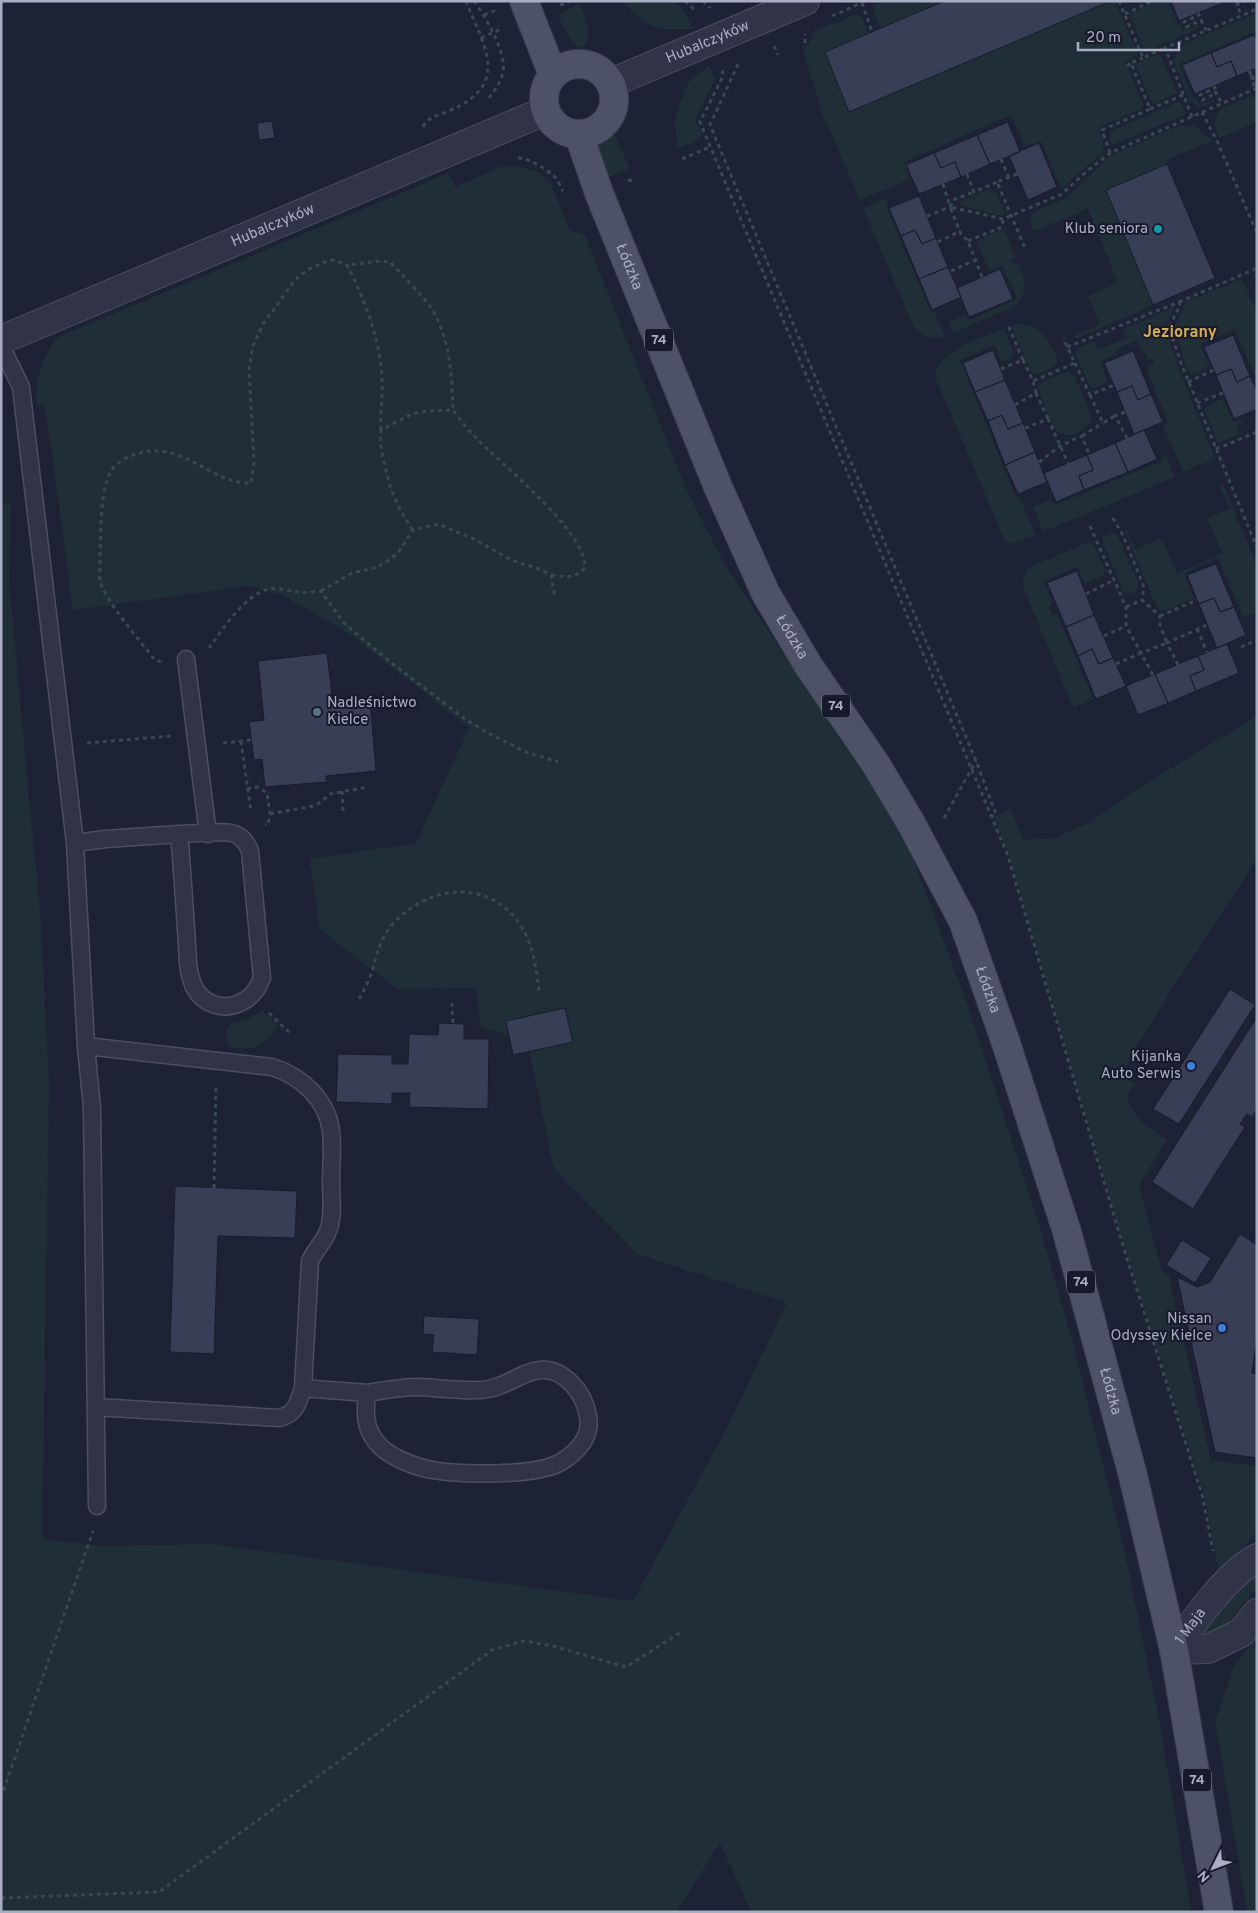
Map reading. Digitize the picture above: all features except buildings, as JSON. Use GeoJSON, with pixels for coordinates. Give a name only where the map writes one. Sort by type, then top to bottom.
{"type":"FeatureCollection","features":[{"type":"Feature","properties":{"kind":"main road"},"geometry":{"type":"LineString","coordinates":[[524,1],[553,75]]}},
{"type":"Feature","properties":{"kind":"main road"},"geometry":{"type":"LineString","coordinates":[[584,64],[600,70],[611,83],[615,101],[610,118],[597,131],[579,135],[565,132],[553,124],[545,112],[544,92],[553,75],[567,66],[584,64]]}},
{"type":"Feature","properties":{"kind":"main road","name":"Łódzka"},"geometry":{"type":"LineString","coordinates":[[579,135],[603,202],[718,487],[766,594],[808,665],[877,766],[963,921],[1009,1052],[1067,1232],[1130,1463],[1174,1650],[1219,1912]]}},
{"type":"Feature","properties":{"kind":"street","name":"Hubalczyków"},"geometry":{"type":"LineString","coordinates":[[611,83],[805,1]]}},
{"type":"Feature","properties":{"kind":"street","name":"Hubalczyków"},"geometry":{"type":"LineString","coordinates":[[1,340],[545,112]]}},
{"type":"Feature","properties":{"kind":"street","name":"1 Maja"},"geometry":{"type":"LineString","coordinates":[[1174,1650],[1196,1618],[1243,1566],[1257,1558]]}},
{"type":"Feature","properties":{"kind":"street","name":"1 Maja"},"geometry":{"type":"LineString","coordinates":[[1174,1650],[1208,1649],[1241,1633],[1257,1613]]}},
{"type":"Feature","properties":{"kind":"lane"},"geometry":{"type":"LineString","coordinates":[[1,346],[21,387],[74,843],[86,1046],[92,1108],[97,1506]]}},
{"type":"Feature","properties":{"kind":"lane"},"geometry":{"type":"LineString","coordinates":[[186,659],[208,834]]}},
{"type":"Feature","properties":{"kind":"lane"},"geometry":{"type":"LineString","coordinates":[[74,843],[179,834],[232,833],[240,837],[247,835],[262,978],[259,986],[244,1001],[236,1005],[215,1005],[200,996],[190,974],[179,834]]}},
{"type":"Feature","properties":{"kind":"lane"},"geometry":{"type":"LineString","coordinates":[[86,1046],[272,1067],[284,1071],[297,1078],[311,1090],[322,1104],[332,1131],[331,1215],[329,1231],[310,1261],[303,1388],[292,1413],[279,1418],[96,1407]]}},
{"type":"Feature","properties":{"kind":"lane"},"geometry":{"type":"LineString","coordinates":[[303,1388],[367,1393],[393,1388],[418,1387],[482,1390],[533,1371],[549,1370],[558,1373],[577,1389],[584,1401],[590,1430],[582,1444],[573,1454],[560,1463],[547,1468],[513,1472],[465,1473],[426,1469],[405,1462],[378,1445],[366,1424],[367,1393]]}},
{"type":"Feature","properties":{"kind":"path"},"geometry":{"type":"LineString","coordinates":[[466,1],[481,38],[506,27]]}},
{"type":"Feature","properties":{"kind":"path"},"geometry":{"type":"LineString","coordinates":[[474,1],[484,14],[493,32],[501,55],[503,70],[497,88],[486,102]]}},
{"type":"Feature","properties":{"kind":"path"},"geometry":{"type":"LineString","coordinates":[[1119,1],[1144,58]]}},
{"type":"Feature","properties":{"kind":"path"},"geometry":{"type":"LineString","coordinates":[[1125,14],[1153,1]]}},
{"type":"Feature","properties":{"kind":"path"},"geometry":{"type":"LineString","coordinates":[[1241,16],[1236,3],[1246,1]]}},
{"type":"Feature","properties":{"kind":"path"},"geometry":{"type":"LineString","coordinates":[[862,3],[872,32]]}},
{"type":"Feature","properties":{"kind":"path"},"geometry":{"type":"LineString","coordinates":[[1127,66],[1257,9]]}},
{"type":"Feature","properties":{"kind":"path"},"geometry":{"type":"LineString","coordinates":[[484,14],[497,10]]}},
{"type":"Feature","properties":{"kind":"path"},"geometry":{"type":"LineString","coordinates":[[1199,15],[1200,17],[1186,27],[1184,22],[1199,15]]}},
{"type":"Feature","properties":{"kind":"path"},"geometry":{"type":"LineString","coordinates":[[1200,17],[1206,30]]}},
{"type":"Feature","properties":{"kind":"path"},"geometry":{"type":"LineString","coordinates":[[1165,48],[1192,117]]}},
{"type":"Feature","properties":{"kind":"path"},"geometry":{"type":"LineString","coordinates":[[737,57],[739,63],[710,124],[976,761],[996,814],[991,817]]}},
{"type":"Feature","properties":{"kind":"path"},"geometry":{"type":"LineString","coordinates":[[1131,63],[1150,108]]}},
{"type":"Feature","properties":{"kind":"path"},"geometry":{"type":"LineString","coordinates":[[723,67],[722,78],[700,122],[1008,856],[1119,1233],[1203,1498],[1214,1557]]}},
{"type":"Feature","properties":{"kind":"path"},"geometry":{"type":"LineString","coordinates":[[1251,75],[1250,73],[1257,70]]}},
{"type":"Feature","properties":{"kind":"path"},"geometry":{"type":"LineString","coordinates":[[1251,75],[1257,77]]}},
{"type":"Feature","properties":{"kind":"path"},"geometry":{"type":"LineString","coordinates":[[927,216],[950,207],[1003,219],[1012,216],[1062,194],[1110,153],[1256,88],[1251,75]]}},
{"type":"Feature","properties":{"kind":"path"},"geometry":{"type":"LineString","coordinates":[[1214,86],[1215,88],[1200,95],[1202,100],[1216,92],[1222,104]]}},
{"type":"Feature","properties":{"kind":"path"},"geometry":{"type":"LineString","coordinates":[[1110,153],[1102,130],[1110,124],[1183,95]]}},
{"type":"Feature","properties":{"kind":"path"},"geometry":{"type":"LineString","coordinates":[[1202,112],[1217,141],[1257,233]]}},
{"type":"Feature","properties":{"kind":"path"},"geometry":{"type":"LineString","coordinates":[[682,158],[710,147]]}},
{"type":"Feature","properties":{"kind":"path"},"geometry":{"type":"LineString","coordinates":[[514,159],[521,158],[556,178],[564,194]]}},
{"type":"Feature","properties":{"kind":"path"},"geometry":{"type":"LineString","coordinates":[[1001,159],[1009,178]]}},
{"type":"Feature","properties":{"kind":"path"},"geometry":{"type":"LineString","coordinates":[[967,174],[974,192]]}},
{"type":"Feature","properties":{"kind":"path"},"geometry":{"type":"LineString","coordinates":[[950,207],[953,200],[1017,174]]}},
{"type":"Feature","properties":{"kind":"path"},"geometry":{"type":"LineString","coordinates":[[997,182],[1025,248]]}},
{"type":"Feature","properties":{"kind":"path"},"geometry":{"type":"LineString","coordinates":[[942,184],[960,231],[968,241],[982,277]]}},
{"type":"Feature","properties":{"kind":"path"},"geometry":{"type":"LineString","coordinates":[[968,241],[1002,227],[1003,219]]}},
{"type":"Feature","properties":{"kind":"path"},"geometry":{"type":"LineString","coordinates":[[938,242],[960,231]]}},
{"type":"Feature","properties":{"kind":"path"},"geometry":{"type":"LineString","coordinates":[[334,260],[347,265],[381,261],[390,262],[429,306],[437,320],[449,358],[453,410],[474,437],[547,506],[582,551],[586,568],[578,575],[568,577],[551,575],[511,560],[474,540],[438,524],[413,530],[398,553],[378,567],[352,573],[321,591],[300,593],[272,588],[261,591],[254,595],[224,627],[204,654],[197,659],[163,663],[154,659],[107,596],[100,581],[103,505],[112,469],[136,454],[164,451],[200,465],[228,480],[251,483],[254,462],[249,369],[253,346],[263,324],[294,280],[307,270],[334,260]]}},
{"type":"Feature","properties":{"kind":"path"},"geometry":{"type":"LineString","coordinates":[[950,271],[976,260]]}},
{"type":"Feature","properties":{"kind":"path"},"geometry":{"type":"LineString","coordinates":[[347,265],[362,295],[378,353],[382,380],[380,438],[387,480],[394,499],[413,530]]}},
{"type":"Feature","properties":{"kind":"path"},"geometry":{"type":"LineString","coordinates":[[1067,347],[1255,269]]}},
{"type":"Feature","properties":{"kind":"path"},"geometry":{"type":"LineString","coordinates":[[1179,302],[1180,306],[1169,327],[1188,382],[1257,548]]}},
{"type":"Feature","properties":{"kind":"path"},"geometry":{"type":"LineString","coordinates":[[1007,323],[1033,381],[1036,393],[1068,462]]}},
{"type":"Feature","properties":{"kind":"path"},"geometry":{"type":"LineString","coordinates":[[1063,338],[1103,423]]}},
{"type":"Feature","properties":{"kind":"path"},"geometry":{"type":"LineString","coordinates":[[1001,369],[1023,360]]}},
{"type":"Feature","properties":{"kind":"path"},"geometry":{"type":"LineString","coordinates":[[1033,381],[1075,363]]}},
{"type":"Feature","properties":{"kind":"path"},"geometry":{"type":"LineString","coordinates":[[1188,382],[1214,370]]}},
{"type":"Feature","properties":{"kind":"path"},"geometry":{"type":"LineString","coordinates":[[1090,395],[1114,385]]}},
{"type":"Feature","properties":{"kind":"path"},"geometry":{"type":"LineString","coordinates":[[1015,405],[1036,393]]}},
{"type":"Feature","properties":{"kind":"path"},"geometry":{"type":"LineString","coordinates":[[1198,403],[1223,393]]}},
{"type":"Feature","properties":{"kind":"path"},"geometry":{"type":"LineString","coordinates":[[381,430],[412,414],[427,411],[453,410]]}},
{"type":"Feature","properties":{"kind":"path"},"geometry":{"type":"LineString","coordinates":[[1039,462],[1060,446],[1082,436],[1114,416],[1125,412]]}},
{"type":"Feature","properties":{"kind":"path"},"geometry":{"type":"LineString","coordinates":[[1114,416],[1126,438]]}},
{"type":"Feature","properties":{"kind":"path"},"geometry":{"type":"LineString","coordinates":[[1025,428],[1048,419]]}},
{"type":"Feature","properties":{"kind":"path"},"geometry":{"type":"LineString","coordinates":[[1216,449],[1257,432]]}},
{"type":"Feature","properties":{"kind":"path"},"geometry":{"type":"LineString","coordinates":[[1082,436],[1089,454]]}},
{"type":"Feature","properties":{"kind":"path"},"geometry":{"type":"LineString","coordinates":[[1112,517],[1123,535],[1144,587],[1142,600]]}},
{"type":"Feature","properties":{"kind":"path"},"geometry":{"type":"LineString","coordinates":[[1090,526],[1126,607],[1126,626],[1153,675]]}},
{"type":"Feature","properties":{"kind":"path"},"geometry":{"type":"LineString","coordinates":[[551,575],[555,598]]}},
{"type":"Feature","properties":{"kind":"path"},"geometry":{"type":"LineString","coordinates":[[1086,594],[1114,580]]}},
{"type":"Feature","properties":{"kind":"path"},"geometry":{"type":"LineString","coordinates":[[321,591],[344,623],[389,661],[465,719],[526,752],[558,762]]}},
{"type":"Feature","properties":{"kind":"path"},"geometry":{"type":"LineString","coordinates":[[1126,607],[1142,600]]}},
{"type":"Feature","properties":{"kind":"path"},"geometry":{"type":"LineString","coordinates":[[1142,600],[1160,616],[1160,625],[1178,665]]}},
{"type":"Feature","properties":{"kind":"path"},"geometry":{"type":"LineString","coordinates":[[1160,616],[1197,600]]}},
{"type":"Feature","properties":{"kind":"path"},"geometry":{"type":"LineString","coordinates":[[1116,664],[1207,625]]}},
{"type":"Feature","properties":{"kind":"path"},"geometry":{"type":"LineString","coordinates":[[1104,636],[1126,626]]}},
{"type":"Feature","properties":{"kind":"path"},"geometry":{"type":"LineString","coordinates":[[1197,630],[1208,652]]}},
{"type":"Feature","properties":{"kind":"path"},"geometry":{"type":"LineString","coordinates":[[1241,647],[1257,640]]}},
{"type":"Feature","properties":{"kind":"path"},"geometry":{"type":"LineString","coordinates":[[63,746],[196,734]]}},
{"type":"Feature","properties":{"kind":"path"},"geometry":{"type":"LineString","coordinates":[[241,741],[251,816],[247,835]]}},
{"type":"Feature","properties":{"kind":"path"},"geometry":{"type":"LineString","coordinates":[[941,821],[976,761]]}},
{"type":"Feature","properties":{"kind":"path"},"geometry":{"type":"LineString","coordinates":[[247,789],[258,787],[267,793],[270,814],[268,825],[247,835]]}},
{"type":"Feature","properties":{"kind":"path"},"geometry":{"type":"LineString","coordinates":[[270,814],[313,806],[330,794],[367,787]]}},
{"type":"Feature","properties":{"kind":"path"},"geometry":{"type":"LineString","coordinates":[[342,791],[343,811]]}},
{"type":"Feature","properties":{"kind":"path"},"geometry":{"type":"LineString","coordinates":[[359,999],[371,973],[378,948],[390,928],[403,913],[418,902],[434,895],[454,892],[475,893],[492,898],[519,922],[534,956],[539,991]]}},
{"type":"Feature","properties":{"kind":"path"},"geometry":{"type":"LineString","coordinates":[[452,1003],[453,1024]]}},
{"type":"Feature","properties":{"kind":"path"},"geometry":{"type":"LineString","coordinates":[[214,1188],[217,1061]]}},
{"type":"Feature","properties":{"kind":"path"},"geometry":{"type":"LineString","coordinates":[[1,1798],[95,1528]]}},
{"type":"Feature","properties":{"kind":"path"},"geometry":{"type":"LineString","coordinates":[[1,1898],[159,1892],[492,1650],[524,1640],[553,1646],[626,1667],[681,1632]]}},
{"type":"Feature","properties":{"kind":"shaded area"},"geometry":{"type":"Polygon","coordinates":[[[624,1],[675,1],[685,13],[693,29],[670,30],[654,27],[640,18],[624,1]]]}},
{"type":"Feature","properties":{"kind":"shaded area"},"geometry":{"type":"Polygon","coordinates":[[[883,1],[944,1],[881,29],[873,11],[875,5],[883,1]]]}},
{"type":"Feature","properties":{"kind":"shaded area"},"geometry":{"type":"Polygon","coordinates":[[[1105,1],[1115,1],[1138,55],[1125,61],[1144,107],[1098,128],[1103,143],[1102,153],[1063,187],[1060,186],[1041,141],[1025,147],[1011,115],[904,162],[911,179],[860,200],[822,113],[802,47],[810,44],[812,34],[816,30],[858,14],[862,18],[868,34],[825,53],[849,111],[1105,1]]]}},
{"type":"Feature","properties":{"kind":"shaded area"},"geometry":{"type":"Polygon","coordinates":[[[1159,1],[1168,1],[1178,25],[1180,24],[1183,30],[1182,32],[1198,24],[1199,28],[1150,50],[1143,46],[1129,14],[1159,1]]]}},
{"type":"Feature","properties":{"kind":"shaded area"},"geometry":{"type":"Polygon","coordinates":[[[580,4],[587,25],[588,36],[585,46],[580,48],[574,45],[557,15],[580,4]]]}},
{"type":"Feature","properties":{"kind":"shaded area"},"geometry":{"type":"Polygon","coordinates":[[[1257,13],[1257,35],[1255,32],[1179,64],[1193,98],[1196,97],[1198,105],[1214,99],[1215,102],[1199,108],[1189,99],[1173,60],[1184,44],[1257,13]]]}},
{"type":"Feature","properties":{"kind":"shaded area"},"geometry":{"type":"Polygon","coordinates":[[[1160,54],[1177,93],[1152,104],[1135,64],[1160,54]]]}},
{"type":"Feature","properties":{"kind":"shaded area"},"geometry":{"type":"Polygon","coordinates":[[[709,65],[715,79],[695,120],[702,134],[698,141],[678,149],[675,120],[684,90],[690,81],[709,65]]]}},
{"type":"Feature","properties":{"kind":"shaded area"},"geometry":{"type":"Polygon","coordinates":[[[1257,94],[1257,122],[1219,138],[1214,123],[1220,109],[1257,94]]]}},
{"type":"Feature","properties":{"kind":"shaded area"},"geometry":{"type":"Polygon","coordinates":[[[1180,101],[1186,114],[1112,145],[1109,132],[1180,101]]]}},
{"type":"Feature","properties":{"kind":"shaded area"},"geometry":{"type":"Polygon","coordinates":[[[1181,125],[1195,126],[1212,141],[1166,160],[1167,164],[1106,190],[1153,305],[1076,339],[1074,336],[1100,324],[1088,296],[1118,283],[1088,209],[1034,231],[1030,221],[1031,214],[1064,199],[1110,156],[1181,125]]]}},
{"type":"Feature","properties":{"kind":"shaded area"},"geometry":{"type":"Polygon","coordinates":[[[603,133],[611,133],[616,137],[630,169],[606,178],[596,143],[598,136],[603,133]]]}},
{"type":"Feature","properties":{"kind":"shaded area"},"geometry":{"type":"Polygon","coordinates":[[[514,165],[538,172],[550,182],[570,230],[585,235],[686,489],[723,561],[874,790],[912,856],[964,995],[1039,1224],[1072,1340],[1124,1549],[1158,1714],[1191,1912],[751,1912],[720,1843],[676,1912],[1,1912],[1,504],[11,504],[9,581],[41,925],[49,1087],[42,1539],[103,1546],[211,1544],[633,1601],[725,1431],[787,1303],[637,1254],[554,1169],[527,1041],[481,1027],[476,988],[398,989],[320,930],[310,859],[416,843],[469,728],[348,633],[284,596],[249,586],[73,610],[45,405],[37,405],[37,386],[41,369],[52,344],[58,337],[449,173],[455,187],[500,167],[514,165]]]}},
{"type":"Feature","properties":{"kind":"shaded area"},"geometry":{"type":"Polygon","coordinates":[[[989,189],[996,193],[1005,214],[1002,216],[961,205],[960,201],[989,189]]]}},
{"type":"Feature","properties":{"kind":"shaded area"},"geometry":{"type":"Polygon","coordinates":[[[886,199],[888,205],[886,206],[931,312],[934,311],[945,337],[934,338],[924,335],[916,329],[910,319],[863,208],[886,199]]]}},
{"type":"Feature","properties":{"kind":"shaded area"},"geometry":{"type":"Polygon","coordinates":[[[1004,229],[1016,258],[1011,259],[1013,264],[1018,263],[1023,276],[1023,294],[1016,304],[1009,309],[953,333],[948,322],[966,315],[969,320],[1017,299],[1002,265],[989,271],[976,241],[1004,229]]]}},
{"type":"Feature","properties":{"kind":"shaded area"},"geometry":{"type":"Polygon","coordinates":[[[1242,279],[1257,312],[1257,381],[1235,330],[1200,344],[1209,367],[1196,374],[1188,372],[1174,328],[1186,302],[1242,279]]]}},
{"type":"Feature","properties":{"kind":"shaded area"},"geometry":{"type":"Polygon","coordinates":[[[1174,307],[1165,328],[1215,459],[1183,472],[1163,426],[1168,423],[1146,368],[1155,363],[1152,359],[1148,360],[1146,353],[1143,354],[1137,340],[1116,350],[1117,354],[1101,360],[1107,383],[1094,388],[1089,385],[1075,354],[1079,348],[1094,341],[1098,350],[1127,338],[1123,330],[1174,307]]]}},
{"type":"Feature","properties":{"kind":"shaded area"},"geometry":{"type":"Polygon","coordinates":[[[1017,324],[1032,327],[1043,334],[1058,360],[1054,367],[1037,374],[1031,372],[1011,326],[1017,324]]]}},
{"type":"Feature","properties":{"kind":"shaded area"},"geometry":{"type":"Polygon","coordinates":[[[1004,329],[1014,354],[1011,359],[1001,361],[994,345],[960,360],[1016,497],[1019,496],[1036,536],[1010,544],[1005,541],[935,377],[938,367],[952,352],[973,341],[1004,329]]]}},
{"type":"Feature","properties":{"kind":"shaded area"},"geometry":{"type":"Polygon","coordinates":[[[1070,372],[1075,376],[1091,415],[1088,426],[1073,435],[1061,434],[1056,431],[1038,387],[1041,383],[1070,372]]]}},
{"type":"Feature","properties":{"kind":"shaded area"},"geometry":{"type":"Polygon","coordinates":[[[1223,399],[1233,422],[1242,419],[1243,422],[1237,425],[1240,434],[1218,443],[1204,409],[1208,405],[1223,399]]]}},
{"type":"Feature","properties":{"kind":"shaded area"},"geometry":{"type":"Polygon","coordinates":[[[1166,455],[1175,477],[1043,532],[1033,507],[1052,499],[1055,505],[1162,461],[1161,458],[1166,455]]]}},
{"type":"Feature","properties":{"kind":"shaded area"},"geometry":{"type":"Polygon","coordinates":[[[1223,485],[1238,519],[1236,520],[1237,523],[1239,523],[1245,535],[1243,537],[1246,539],[1256,561],[1254,564],[1257,564],[1257,615],[1255,613],[1243,617],[1218,558],[1184,573],[1194,598],[1164,611],[1157,608],[1125,532],[1125,525],[1135,549],[1162,538],[1177,573],[1222,553],[1207,518],[1230,509],[1219,486],[1223,485]]]}},
{"type":"Feature","properties":{"kind":"shaded area"},"geometry":{"type":"Polygon","coordinates":[[[1112,531],[1117,535],[1139,584],[1136,591],[1130,594],[1123,591],[1103,543],[1103,536],[1112,531]]]}},
{"type":"Feature","properties":{"kind":"shaded area"},"geometry":{"type":"Polygon","coordinates":[[[1089,542],[1094,545],[1105,570],[1103,576],[1085,584],[1077,567],[1044,581],[1053,605],[1049,608],[1053,615],[1057,614],[1093,699],[1073,708],[1025,592],[1023,581],[1026,572],[1031,566],[1089,542]]]}},
{"type":"Feature","properties":{"kind":"shaded area"},"geometry":{"type":"Polygon","coordinates":[[[1257,716],[1257,859],[1169,994],[1121,1075],[1135,1084],[1127,1097],[1134,1112],[1142,1122],[1167,1140],[1139,1185],[1162,1271],[1169,1276],[1211,1460],[1257,1466],[1257,1533],[1219,1573],[1205,1497],[1118,1226],[1008,851],[994,818],[1010,808],[1024,841],[1037,838],[1052,839],[1089,823],[1137,789],[1257,716]]]}},
{"type":"Feature","properties":{"kind":"shaded area"},"geometry":{"type":"Polygon","coordinates":[[[262,1010],[279,1026],[263,1043],[249,1048],[233,1048],[226,1042],[227,1029],[232,1023],[247,1020],[262,1010]]]}},
{"type":"Feature","properties":{"kind":"shaded area"},"geometry":{"type":"Polygon","coordinates":[[[1257,1569],[1257,1587],[1219,1635],[1205,1636],[1204,1625],[1257,1569]]]}},
{"type":"Feature","properties":{"kind":"shaded area"},"geometry":{"type":"Polygon","coordinates":[[[1257,1636],[1257,1912],[1247,1912],[1215,1721],[1233,1668],[1257,1636]]]}},
{"type":"Feature","properties":{"kind":"place","name":"Klub seniora"},"geometry":{"type":"Point","coordinates":[1158,229]}},
{"type":"Feature","properties":{"kind":"place","name":"Nadleśnictwo Kielce"},"geometry":{"type":"Point","coordinates":[317,712]}},
{"type":"Feature","properties":{"kind":"place","name":"Kijanka Auto Serwis"},"geometry":{"type":"Point","coordinates":[1191,1066]}},
{"type":"Feature","properties":{"kind":"place","name":"Nissan Odyssey Kielce"},"geometry":{"type":"Point","coordinates":[1222,1328]}},
{"type":"Feature","properties":{"kind":"district","name":"Jeziorany"},"geometry":{"type":"Point","coordinates":[1180,333]}}]}
